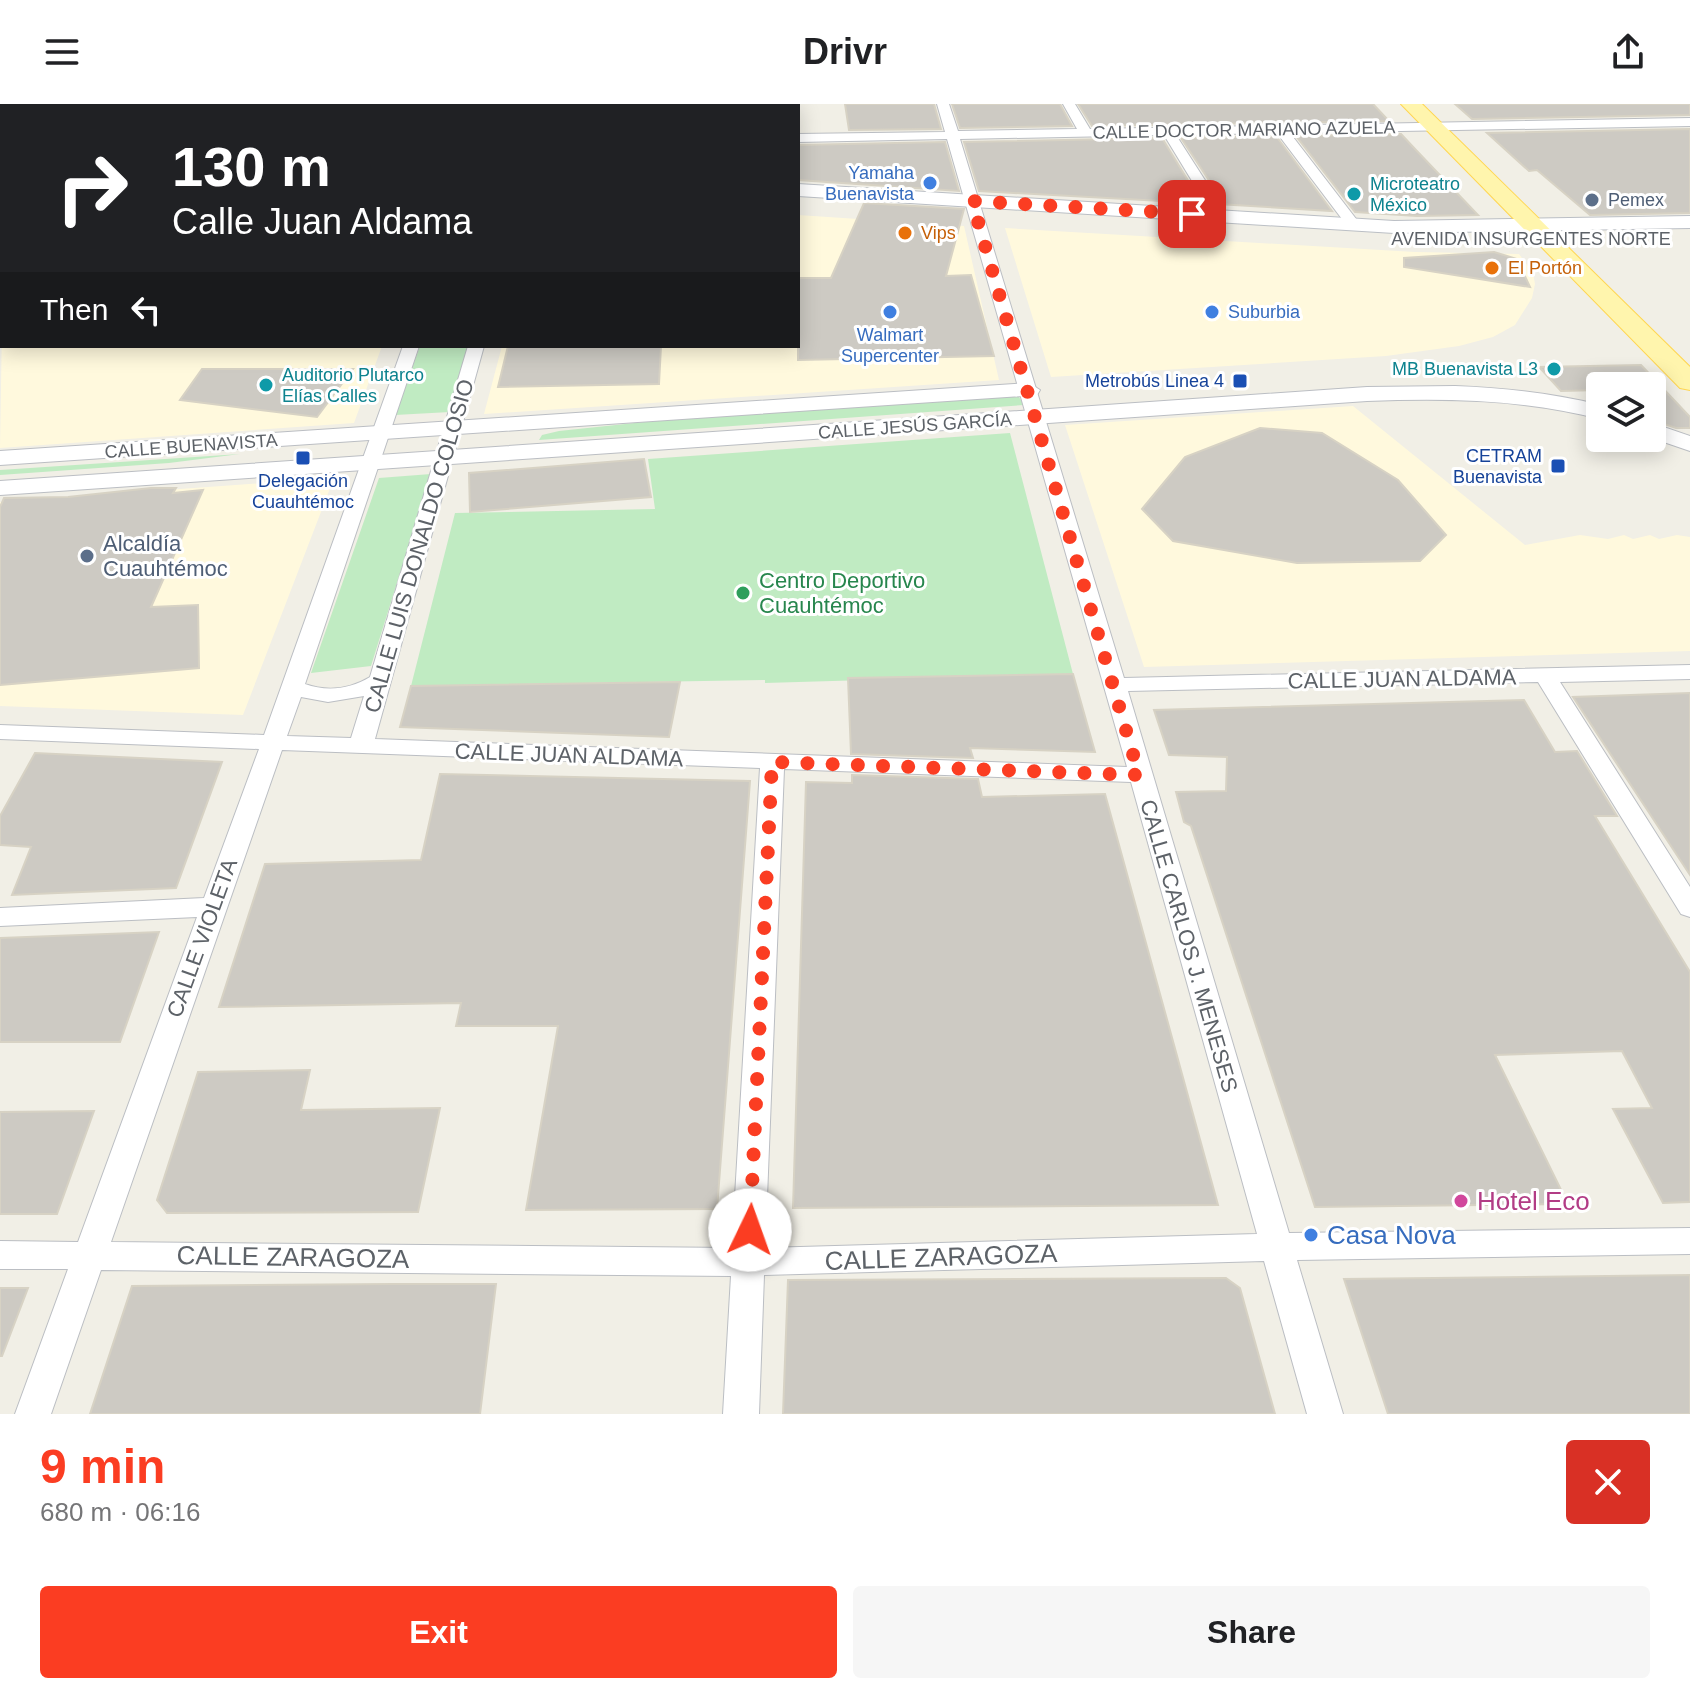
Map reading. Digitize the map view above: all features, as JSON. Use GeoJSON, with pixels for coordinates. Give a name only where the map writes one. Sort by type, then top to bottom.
{"type":"FeatureCollection","features":[{"type":"Feature","properties":{"kind":"main road"},"geometry":{"type":"LineString","coordinates":[[1411,104],[1690,382]]}},
{"type":"Feature","properties":{"kind":"main road","name":"AVENIDA INSURGENTES NORTE"},"geometry":{"type":"LineString","coordinates":[[800,190],[975,208],[1399,240],[1690,222]]}},
{"type":"Feature","properties":{"kind":"main road","name":"AVENIDA INSURGENTES NORTE"},"geometry":{"type":"LineString","coordinates":[[800,204],[1192,214],[1690,238]]}},
{"type":"Feature","properties":{"kind":"street","name":"CALLE CARLOS J. MENESES"},"geometry":{"type":"LineString","coordinates":[[943,104],[1038,417],[1325,1414]]}},
{"type":"Feature","properties":{"kind":"street"},"geometry":{"type":"LineString","coordinates":[[1069,104],[1086,133]]}},
{"type":"Feature","properties":{"kind":"street","name":"CALLE DOCTOR MARIANO AZUELA"},"geometry":{"type":"LineString","coordinates":[[800,138],[1690,122]]}},
{"type":"Feature","properties":{"kind":"street"},"geometry":{"type":"LineString","coordinates":[[1281,130],[1353,224]]}},
{"type":"Feature","properties":{"kind":"street"},"geometry":{"type":"LineString","coordinates":[[1168,132],[1210,199],[1209,206],[1192,214]]}},
{"type":"Feature","properties":{"kind":"street"},"geometry":{"type":"LineString","coordinates":[[373,463],[410,348]]}},
{"type":"Feature","properties":{"kind":"street","name":"CALLE LUIS DONALDO COLOSIO"},"geometry":{"type":"LineString","coordinates":[[361,746],[475,348]]}},
{"type":"Feature","properties":{"kind":"street","name":"CALLE JESÚS GARCÍA"},"geometry":{"type":"LineString","coordinates":[[382,433],[1029,390]]}},
{"type":"Feature","properties":{"kind":"street","name":"CALLE JESÚS GARCÍA"},"geometry":{"type":"LineString","coordinates":[[373,463],[1367,394],[1443,392],[1516,397],[1586,410]]}},
{"type":"Feature","properties":{"kind":"street","name":"CALLE BUENAVISTA"},"geometry":{"type":"LineString","coordinates":[[0,458],[382,433]]}},
{"type":"Feature","properties":{"kind":"street"},"geometry":{"type":"LineString","coordinates":[[1666,435],[1690,444]]}},
{"type":"Feature","properties":{"kind":"street","name":"CALLE BUENAVISTA"},"geometry":{"type":"LineString","coordinates":[[0,488],[373,463]]}},
{"type":"Feature","properties":{"kind":"street","name":"CALLE VIOLETA"},"geometry":{"type":"LineString","coordinates":[[33,1414],[373,463]]}},
{"type":"Feature","properties":{"kind":"street","name":"CALLE JUAN ALDAMA"},"geometry":{"type":"LineString","coordinates":[[1114,685],[1690,672]]}},
{"type":"Feature","properties":{"kind":"street"},"geometry":{"type":"LineString","coordinates":[[1545,675],[1690,908]]}},
{"type":"Feature","properties":{"kind":"street"},"geometry":{"type":"LineString","coordinates":[[293,687],[328,696],[360,691],[382,679]]}},
{"type":"Feature","properties":{"kind":"street","name":"CALLE JUAN ALDAMA"},"geometry":{"type":"LineString","coordinates":[[0,732],[1139,775]]}},
{"type":"Feature","properties":{"kind":"street"},"geometry":{"type":"LineString","coordinates":[[741,1414],[772,762]]}},
{"type":"Feature","properties":{"kind":"street"},"geometry":{"type":"LineString","coordinates":[[0,917],[213,907]]}},
{"type":"Feature","properties":{"kind":"street","name":"CALLE ZARAGOZA"},"geometry":{"type":"LineString","coordinates":[[0,1255],[749,1262],[1276,1247],[1690,1241]]}},
{"type":"Feature","properties":{"kind":"shaded area"},"geometry":{"type":"Polygon","coordinates":[[[800,215],[964,226],[999,380],[484,414],[501,348],[800,348],[800,215]]]}},
{"type":"Feature","properties":{"kind":"shaded area"},"geometry":{"type":"Polygon","coordinates":[[[1005,228],[1415,252],[1519,254],[1533,273],[1535,284],[1532,298],[1515,325],[1493,337],[1459,346],[1386,356],[1051,377],[1005,228]]]}},
{"type":"Feature","properties":{"kind":"shaded area"},"geometry":{"type":"Polygon","coordinates":[[[2,348],[381,348],[354,423],[0,448],[2,348]]]}},
{"type":"Feature","properties":{"kind":"shaded area"},"geometry":{"type":"Polygon","coordinates":[[[1353,406],[1525,545],[1580,535],[1608,539],[1624,535],[1633,539],[1650,535],[1659,539],[1677,535],[1690,537],[1690,651],[1144,667],[1065,425],[1353,406]]]}},
{"type":"Feature","properties":{"kind":"shaded area"},"geometry":{"type":"Polygon","coordinates":[[[334,478],[243,715],[0,706],[0,502],[334,478]]]}},
{"type":"Feature","properties":{"kind":"green space"},"geometry":{"type":"Polygon","coordinates":[[[419,348],[468,348],[450,412],[395,415],[419,348]]]}},
{"type":"Feature","properties":{"kind":"green space"},"geometry":{"type":"Polygon","coordinates":[[[1015,396],[1024,405],[539,440],[542,435],[559,431],[663,420],[1015,396]]]}},
{"type":"Feature","properties":{"kind":"green space","name":"Centro Deportivo Cuauhtémoc"},"geometry":{"type":"Polygon","coordinates":[[[1010,433],[1073,674],[765,683],[765,680],[411,686],[455,513],[655,509],[648,459],[1010,433]]]}},
{"type":"Feature","properties":{"kind":"green space"},"geometry":{"type":"Polygon","coordinates":[[[240,454],[169,463],[0,475],[0,470],[240,454]]]}},
{"type":"Feature","properties":{"kind":"green space"},"geometry":{"type":"Polygon","coordinates":[[[431,474],[371,666],[311,673],[379,478],[431,474]]]}},
{"type":"Feature","properties":{"kind":"building"},"geometry":{"type":"Polygon","coordinates":[[[845,104],[934,104],[941,129],[849,130],[845,104]]]}},
{"type":"Feature","properties":{"kind":"building"},"geometry":{"type":"Polygon","coordinates":[[[952,104],[1060,104],[1072,126],[960,128],[952,104]]]}},
{"type":"Feature","properties":{"kind":"building"},"geometry":{"type":"Polygon","coordinates":[[[1078,104],[1373,104],[1389,121],[1092,126],[1078,104]]]}},
{"type":"Feature","properties":{"kind":"building"},"geometry":{"type":"Polygon","coordinates":[[[1455,104],[1690,104],[1690,115],[1472,119],[1455,104]]]}},
{"type":"Feature","properties":{"kind":"building"},"geometry":{"type":"Polygon","coordinates":[[[1690,129],[1690,213],[1590,215],[1537,170],[1529,171],[1487,133],[1690,129]]]}},
{"type":"Feature","properties":{"kind":"building"},"geometry":{"type":"Polygon","coordinates":[[[1401,134],[1478,215],[1417,216],[1355,212],[1296,136],[1401,134]]]}},
{"type":"Feature","properties":{"kind":"building"},"geometry":{"type":"Polygon","coordinates":[[[1276,136],[1332,211],[1218,204],[1220,197],[1181,138],[1276,136]]]}},
{"type":"Feature","properties":{"kind":"building"},"geometry":{"type":"Polygon","coordinates":[[[1162,138],[1200,200],[1198,203],[979,191],[964,142],[1162,138]]]}},
{"type":"Feature","properties":{"kind":"building"},"geometry":{"type":"Polygon","coordinates":[[[945,142],[959,191],[800,180],[800,145],[945,142]]]}},
{"type":"Feature","properties":{"kind":"building","name":"Walmart Supercenter"},"geometry":{"type":"Polygon","coordinates":[[[864,203],[964,209],[946,276],[971,275],[994,356],[798,360],[800,278],[831,278],[864,203]]]}},
{"type":"Feature","properties":{"kind":"building"},"geometry":{"type":"Polygon","coordinates":[[[1494,252],[1517,259],[1530,287],[1404,267],[1404,258],[1494,252]]]}},
{"type":"Feature","properties":{"kind":"building"},"geometry":{"type":"Polygon","coordinates":[[[508,348],[661,348],[659,384],[498,387],[508,348]]]}},
{"type":"Feature","properties":{"kind":"building"},"geometry":{"type":"Polygon","coordinates":[[[1641,365],[1648,372],[1586,372],[1586,390],[1561,391],[1539,367],[1641,365]]]}},
{"type":"Feature","properties":{"kind":"building","name":"Auditorio Plutarco Elías Calles"},"geometry":{"type":"Polygon","coordinates":[[[202,369],[353,369],[317,417],[180,400],[202,369]]]}},
{"type":"Feature","properties":{"kind":"building"},"geometry":{"type":"Polygon","coordinates":[[[1666,392],[1690,417],[1690,428],[1666,425],[1666,392]]]}},
{"type":"Feature","properties":{"kind":"building"},"geometry":{"type":"Polygon","coordinates":[[[1260,428],[1322,433],[1398,480],[1446,535],[1420,561],[1297,563],[1173,541],[1142,509],[1185,457],[1260,428]]]}},
{"type":"Feature","properties":{"kind":"building"},"geometry":{"type":"Polygon","coordinates":[[[644,459],[651,497],[470,512],[469,473],[644,459]]]}},
{"type":"Feature","properties":{"kind":"building","name":"Alcaldía Cuauhtémoc"},"geometry":{"type":"Polygon","coordinates":[[[176,488],[173,493],[203,490],[151,607],[198,605],[199,668],[0,685],[0,507],[4,498],[68,497],[176,488]]]}},
{"type":"Feature","properties":{"kind":"building"},"geometry":{"type":"Polygon","coordinates":[[[1073,674],[1095,752],[970,748],[973,758],[851,754],[848,678],[1073,674]]]}},
{"type":"Feature","properties":{"kind":"building"},"geometry":{"type":"Polygon","coordinates":[[[680,682],[669,737],[400,727],[411,686],[680,682]]]}},
{"type":"Feature","properties":{"kind":"building"},"geometry":{"type":"Polygon","coordinates":[[[1690,693],[1690,875],[1573,697],[1690,693]]]}},
{"type":"Feature","properties":{"kind":"building"},"geometry":{"type":"Polygon","coordinates":[[[1524,700],[1555,752],[1577,751],[1617,816],[1595,816],[1690,972],[1690,1202],[1663,1203],[1613,1109],[1652,1108],[1622,1051],[1495,1055],[1568,1204],[1315,1207],[1191,826],[1184,822],[1176,792],[1226,791],[1227,757],[1169,755],[1154,710],[1524,700]]]}},
{"type":"Feature","properties":{"kind":"building"},"geometry":{"type":"Polygon","coordinates":[[[35,753],[222,762],[176,888],[12,895],[31,847],[0,845],[0,816],[35,753]]]}},
{"type":"Feature","properties":{"kind":"building"},"geometry":{"type":"Polygon","coordinates":[[[440,774],[750,781],[717,1209],[526,1210],[558,1026],[456,1026],[461,1003],[219,1007],[265,864],[421,860],[440,774]]]}},
{"type":"Feature","properties":{"kind":"building"},"geometry":{"type":"Polygon","coordinates":[[[852,775],[978,779],[982,797],[1105,794],[1218,1205],[793,1208],[806,782],[852,783],[852,775]]]}},
{"type":"Feature","properties":{"kind":"building"},"geometry":{"type":"Polygon","coordinates":[[[159,932],[120,1042],[0,1042],[0,938],[159,932]]]}},
{"type":"Feature","properties":{"kind":"building"},"geometry":{"type":"Polygon","coordinates":[[[310,1070],[301,1110],[440,1108],[418,1212],[167,1213],[157,1200],[198,1072],[310,1070]]]}},
{"type":"Feature","properties":{"kind":"building"},"geometry":{"type":"Polygon","coordinates":[[[94,1111],[57,1214],[0,1214],[0,1112],[94,1111]]]}},
{"type":"Feature","properties":{"kind":"building"},"geometry":{"type":"Polygon","coordinates":[[[1690,1275],[1690,1414],[1388,1414],[1344,1279],[1690,1275]]]}},
{"type":"Feature","properties":{"kind":"building"},"geometry":{"type":"Polygon","coordinates":[[[1226,1278],[1240,1288],[1275,1414],[783,1414],[788,1280],[1226,1278]]]}},
{"type":"Feature","properties":{"kind":"building"},"geometry":{"type":"Polygon","coordinates":[[[496,1284],[480,1414],[90,1414],[132,1286],[496,1284]]]}},
{"type":"Feature","properties":{"kind":"building"},"geometry":{"type":"Polygon","coordinates":[[[0,1288],[28,1288],[2,1356],[0,1356],[0,1288]]]}},
{"type":"Feature","properties":{"kind":"place","name":"Yamaha Buenavista"},"geometry":{"type":"Point","coordinates":[930,183]}},
{"type":"Feature","properties":{"kind":"place","name":"Microteatro México"},"geometry":{"type":"Point","coordinates":[1354,194]}},
{"type":"Feature","properties":{"kind":"place","name":"Pemex"},"geometry":{"type":"Point","coordinates":[1592,200]}},
{"type":"Feature","properties":{"kind":"place","name":"Vips"},"geometry":{"type":"Point","coordinates":[905,233]}},
{"type":"Feature","properties":{"kind":"place","name":"El Portón"},"geometry":{"type":"Point","coordinates":[1492,268]}},
{"type":"Feature","properties":{"kind":"place","name":"Walmart Supercenter"},"geometry":{"type":"Point","coordinates":[890,312]}},
{"type":"Feature","properties":{"kind":"place","name":"Suburbia"},"geometry":{"type":"Point","coordinates":[1212,312]}},
{"type":"Feature","properties":{"kind":"place","name":"MB Buenavista L3"},"geometry":{"type":"Point","coordinates":[1554,369]}},
{"type":"Feature","properties":{"kind":"place","name":"Metrobús Linea 4"},"geometry":{"type":"Point","coordinates":[1240,381]}},
{"type":"Feature","properties":{"kind":"place","name":"Auditorio Plutarco Elías Calles"},"geometry":{"type":"Point","coordinates":[266,385]}},
{"type":"Feature","properties":{"kind":"place","name":"Delegación Cuauhtémoc"},"geometry":{"type":"Point","coordinates":[303,458]}},
{"type":"Feature","properties":{"kind":"place","name":"CETRAM Buenavista"},"geometry":{"type":"Point","coordinates":[1558,466]}},
{"type":"Feature","properties":{"kind":"place","name":"Alcaldía Cuauhtémoc"},"geometry":{"type":"Point","coordinates":[87,556]}},
{"type":"Feature","properties":{"kind":"place","name":"Centro Deportivo Cuauhtémoc"},"geometry":{"type":"Point","coordinates":[743,593]}},
{"type":"Feature","properties":{"kind":"place","name":"Hotel Eco"},"geometry":{"type":"Point","coordinates":[1461,1201]}},
{"type":"Feature","properties":{"kind":"place","name":"Casa Nova"},"geometry":{"type":"Point","coordinates":[1311,1235]}},
{"type":"Feature","properties":{"kind":"route"},"geometry":{"type":"LineString","coordinates":[[750,1230],[772,762],[1139,775],[1038,417],[972,201],[1192,214]]}}]}
